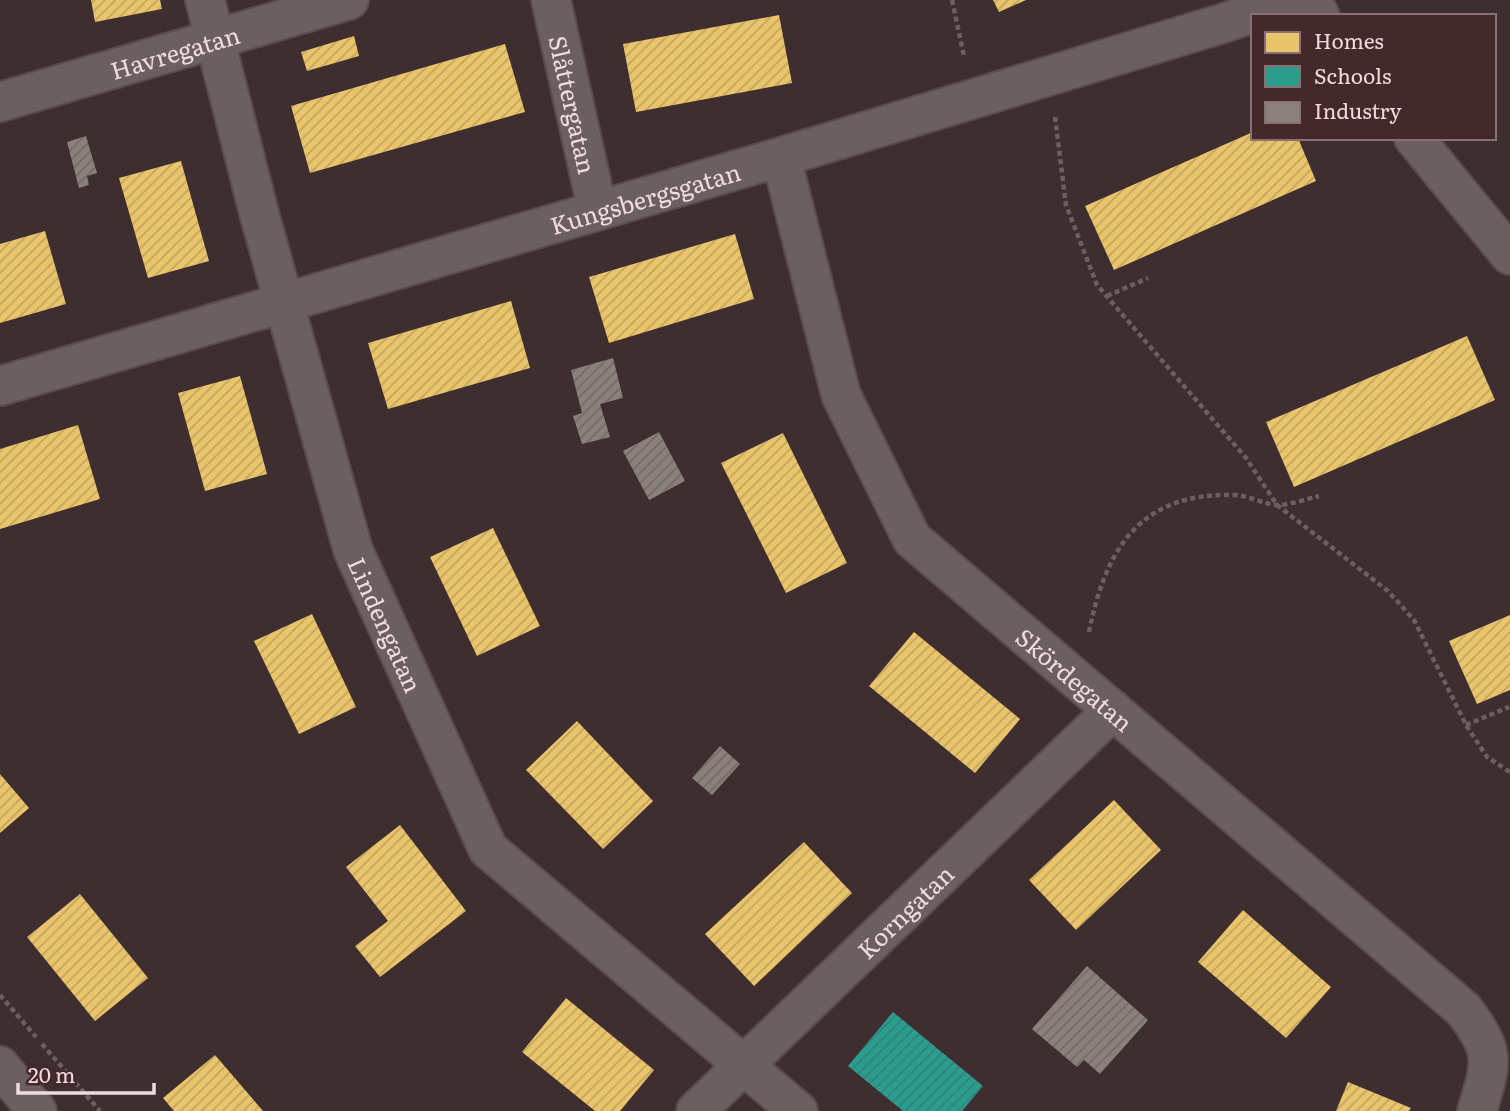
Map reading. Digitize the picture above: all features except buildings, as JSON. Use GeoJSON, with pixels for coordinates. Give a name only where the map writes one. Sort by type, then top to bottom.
{"type":"FeatureCollection","features":[{"type":"Feature","properties":{"kind":"street","name":"Lindengatan"},"geometry":{"type":"LineString","coordinates":[[205,0],[213,41],[353,550],[488,849],[798,1111]]}},
{"type":"Feature","properties":{"kind":"street","name":"Havregatan"},"geometry":{"type":"LineString","coordinates":[[0,102],[349,0]]}},
{"type":"Feature","properties":{"kind":"street","name":"Slåttergatan"},"geometry":{"type":"LineString","coordinates":[[551,0],[597,208]]}},
{"type":"Feature","properties":{"kind":"street","name":"Kungsbergsgatan"},"geometry":{"type":"LineString","coordinates":[[0,386],[597,208],[782,157],[1224,23],[1289,0]]}},
{"type":"Feature","properties":{"kind":"street"},"geometry":{"type":"LineString","coordinates":[[1416,140],[1510,255]]}},
{"type":"Feature","properties":{"kind":"street","name":"Skördegatan"},"geometry":{"type":"LineString","coordinates":[[782,157],[841,395],[912,539],[1464,1010],[1486,1039],[1490,1069],[1476,1111]]}},
{"type":"Feature","properties":{"kind":"street","name":"Korngatan"},"geometry":{"type":"LineString","coordinates":[[696,1111],[1113,710]]}},
{"type":"Feature","properties":{"kind":"street"},"geometry":{"type":"LineString","coordinates":[[0,1066],[37,1111]]}},
{"type":"Feature","properties":{"kind":"path"},"geometry":{"type":"LineString","coordinates":[[952,0],[959,39],[978,97]]}},
{"type":"Feature","properties":{"kind":"path"},"geometry":{"type":"LineString","coordinates":[[1049,75],[1066,205],[1097,285],[1246,458],[1278,505],[1388,591],[1414,620],[1466,725],[1487,757],[1510,772]]}},
{"type":"Feature","properties":{"kind":"path"},"geometry":{"type":"LineString","coordinates":[[1107,296],[1148,278]]}},
{"type":"Feature","properties":{"kind":"path"},"geometry":{"type":"LineString","coordinates":[[1079,681],[1096,594],[1108,565],[1125,537],[1151,513],[1206,495],[1239,495],[1278,505],[1319,496]]}},
{"type":"Feature","properties":{"kind":"path"},"geometry":{"type":"LineString","coordinates":[[1466,725],[1509,707]]}},
{"type":"Feature","properties":{"kind":"path"},"geometry":{"type":"LineString","coordinates":[[0,995],[100,1111]]}}]}
